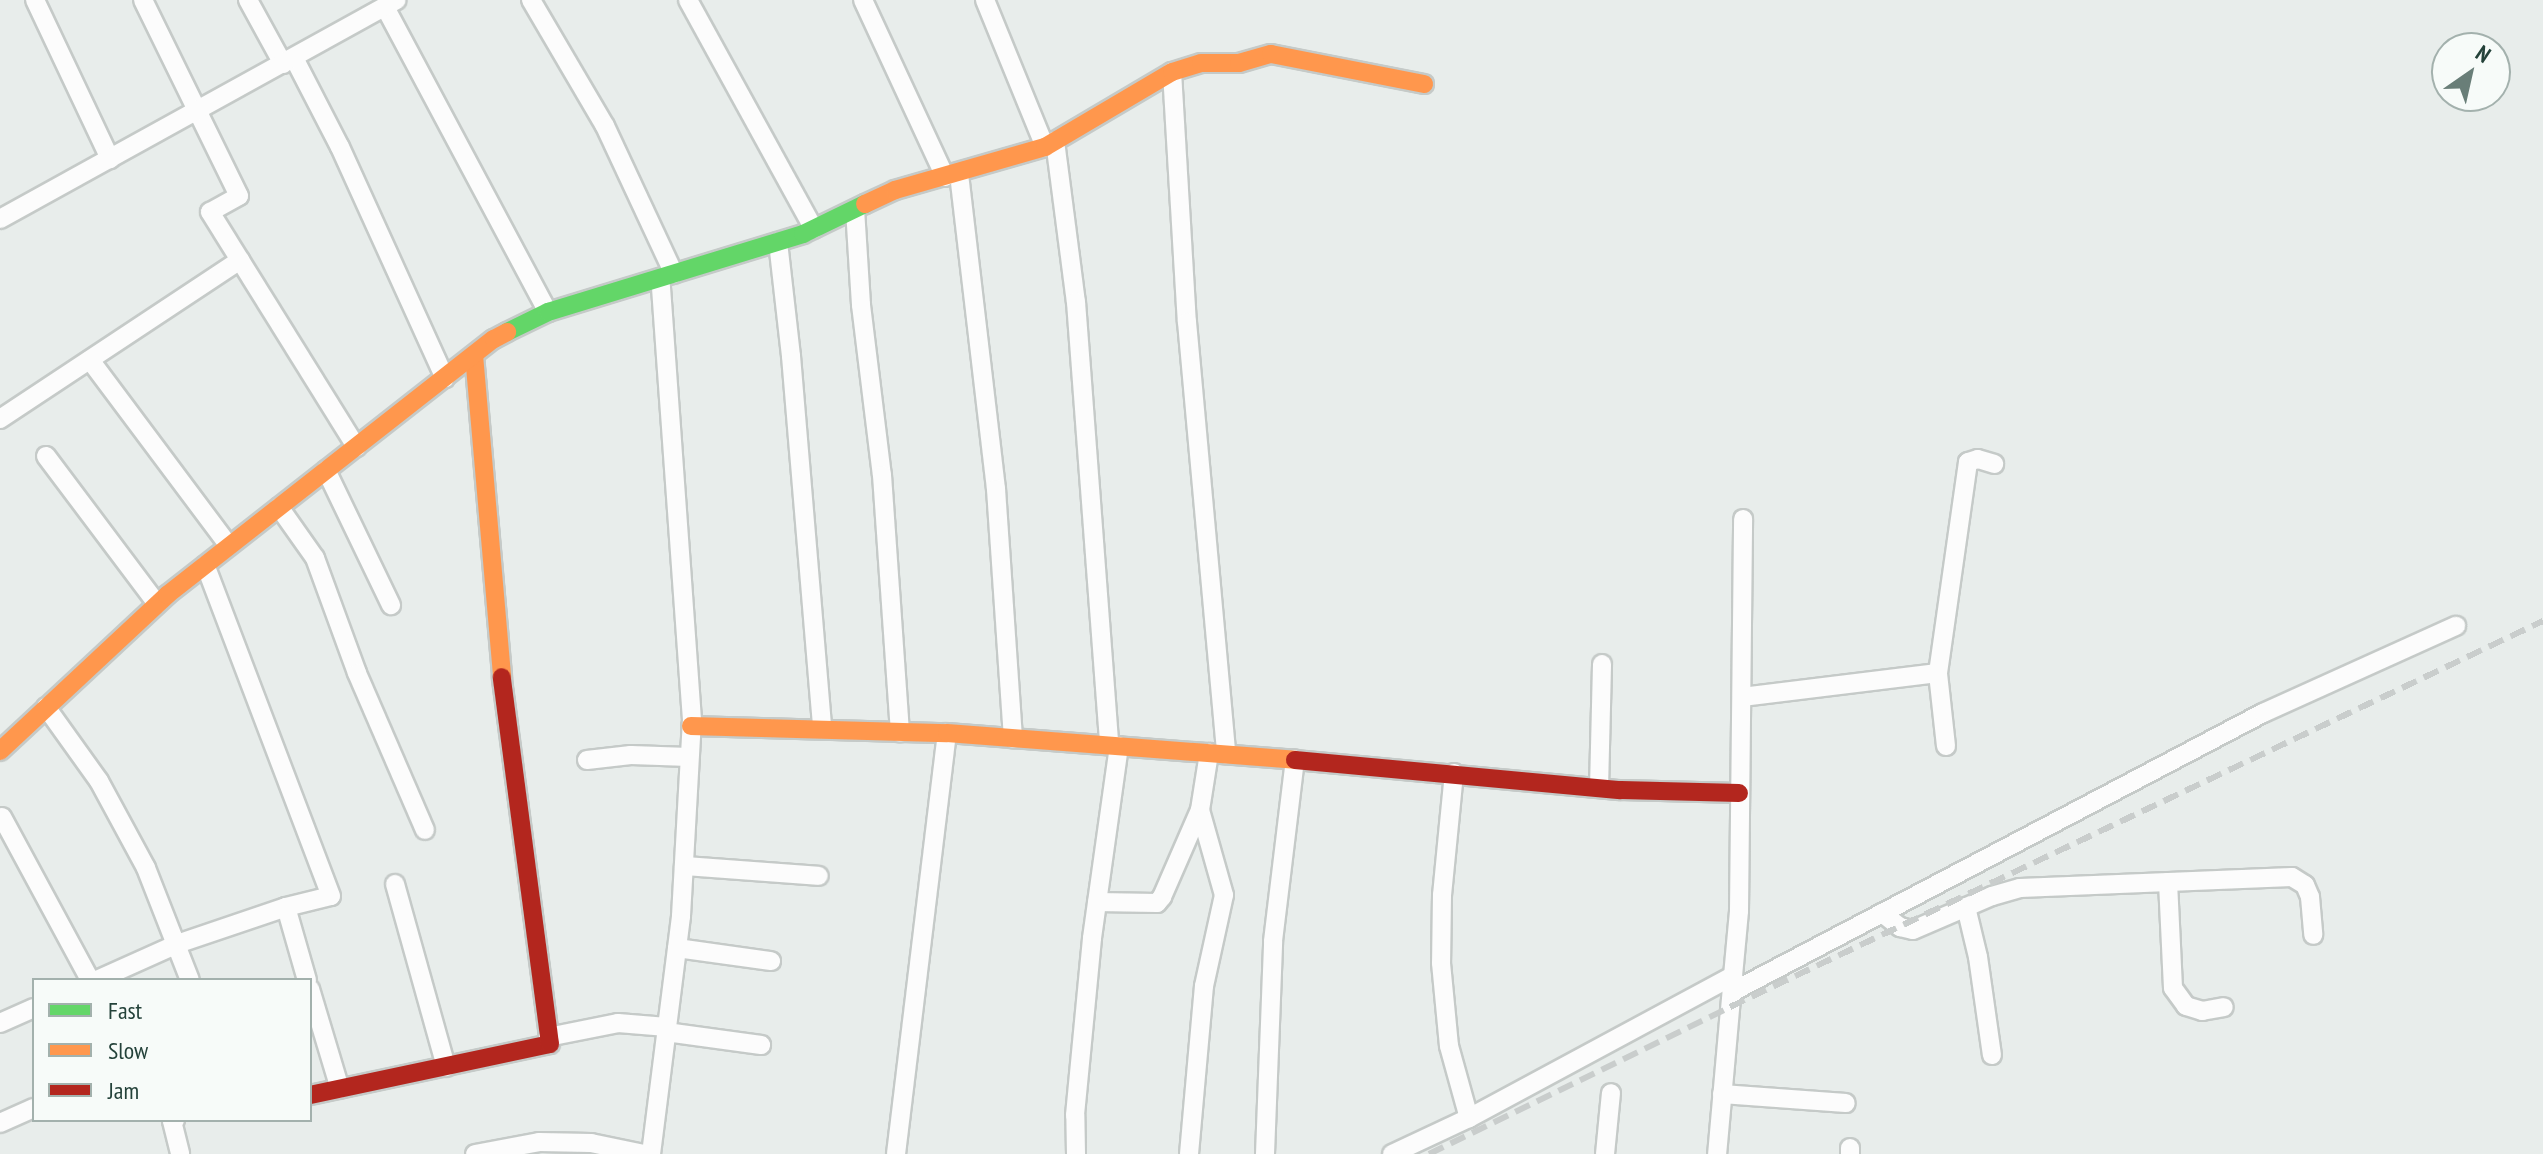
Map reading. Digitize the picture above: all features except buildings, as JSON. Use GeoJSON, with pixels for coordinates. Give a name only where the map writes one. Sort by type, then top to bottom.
{"type":"FeatureCollection","features":[{"type":"Feature","properties":{"kind":"street"},"geometry":{"type":"LineString","coordinates":[[35,0],[110,159]]}},
{"type":"Feature","properties":{"kind":"street"},"geometry":{"type":"LineString","coordinates":[[143,0],[239,196],[210,212],[356,447]]}},
{"type":"Feature","properties":{"kind":"street"},"geometry":{"type":"LineString","coordinates":[[248,0],[340,147],[445,378]]}},
{"type":"Feature","properties":{"kind":"street"},"geometry":{"type":"LineString","coordinates":[[531,0],[605,126],[667,276],[691,726],[677,948],[651,1154]]}},
{"type":"Feature","properties":{"kind":"street"},"geometry":{"type":"LineString","coordinates":[[688,0],[814,229]]}},
{"type":"Feature","properties":{"kind":"street"},"geometry":{"type":"LineString","coordinates":[[863,0],[952,175],[996,489],[1013,738]]}},
{"type":"Feature","properties":{"kind":"street"},"geometry":{"type":"LineString","coordinates":[[985,0],[1050,144],[1076,302],[1114,746],[1075,1115],[1076,1154]]}},
{"type":"Feature","properties":{"kind":"street"},"geometry":{"type":"LineString","coordinates":[[0,219],[288,61],[380,5],[548,312]]}},
{"type":"Feature","properties":{"kind":"street"},"geometry":{"type":"LineString","coordinates":[[0,751],[157,604],[205,565],[494,339],[548,312],[778,242],[814,229],[895,190],[1050,144],[1172,72],[1201,63],[1239,63],[1271,54],[1424,84]]}},
{"type":"Feature","properties":{"kind":"street"},"geometry":{"type":"LineString","coordinates":[[1097,902],[1157,903],[1200,810],[1218,753],[1172,72]]}},
{"type":"Feature","properties":{"kind":"street"},"geometry":{"type":"LineString","coordinates":[[855,209],[861,305],[882,475],[900,732]]}},
{"type":"Feature","properties":{"kind":"street"},"geometry":{"type":"LineString","coordinates":[[778,242],[793,371],[822,728]]}},
{"type":"Feature","properties":{"kind":"street"},"geometry":{"type":"LineString","coordinates":[[0,419],[240,260]]}},
{"type":"Feature","properties":{"kind":"street"},"geometry":{"type":"LineString","coordinates":[[312,1095],[550,1044],[498,636],[474,355]]}},
{"type":"Feature","properties":{"kind":"street"},"geometry":{"type":"LineString","coordinates":[[90,360],[229,546]]}},
{"type":"Feature","properties":{"kind":"street"},"geometry":{"type":"LineString","coordinates":[[46,456],[157,604]]}},
{"type":"Feature","properties":{"kind":"street"},"geometry":{"type":"LineString","coordinates":[[1946,746],[1938,673],[1968,462],[1978,459],[1994,464]]}},
{"type":"Feature","properties":{"kind":"street"},"geometry":{"type":"LineString","coordinates":[[326,470],[391,605]]}},
{"type":"Feature","properties":{"kind":"street"},"geometry":{"type":"LineString","coordinates":[[279,507],[315,558],[357,673],[425,830]]}},
{"type":"Feature","properties":{"kind":"street"},"geometry":{"type":"LineString","coordinates":[[1717,1154],[1739,911],[1743,519]]}},
{"type":"Feature","properties":{"kind":"street"},"geometry":{"type":"LineString","coordinates":[[101,978],[177,944],[286,907],[331,896],[205,565]]}},
{"type":"Feature","properties":{"kind":"street"},"geometry":{"type":"LineString","coordinates":[[1392,1154],[1732,984],[1882,913],[2263,713],[2456,626]]}},
{"type":"Feature","properties":{"kind":"street"},"geometry":{"type":"LineString","coordinates":[[1599,788],[1602,664]]}},
{"type":"Feature","properties":{"kind":"street"},"geometry":{"type":"LineString","coordinates":[[1742,697],[1938,673]]}},
{"type":"Feature","properties":{"kind":"street"},"geometry":{"type":"LineString","coordinates":[[46,707],[99,781],[146,868],[189,978]]}},
{"type":"Feature","properties":{"kind":"street"},"geometry":{"type":"LineString","coordinates":[[691,726],[947,733],[1295,759],[1599,788],[1739,793]]}},
{"type":"Feature","properties":{"kind":"street"},"geometry":{"type":"LineString","coordinates":[[896,1154],[947,733]]}},
{"type":"Feature","properties":{"kind":"street"},"geometry":{"type":"LineString","coordinates":[[587,760],[631,755],[689,757]]}},
{"type":"Feature","properties":{"kind":"street"},"geometry":{"type":"LineString","coordinates":[[1265,1154],[1273,941],[1295,759]]}},
{"type":"Feature","properties":{"kind":"street"},"geometry":{"type":"LineString","coordinates":[[1454,773],[1442,895],[1441,963],[1449,1046],[1469,1118]]}},
{"type":"Feature","properties":{"kind":"street"},"geometry":{"type":"LineString","coordinates":[[1189,1154],[1204,986],[1224,895],[1200,810]]}},
{"type":"Feature","properties":{"kind":"street"},"geometry":{"type":"LineString","coordinates":[[2,817],[89,978]]}},
{"type":"Feature","properties":{"kind":"street"},"geometry":{"type":"LineString","coordinates":[[684,866],[819,876]]}},
{"type":"Feature","properties":{"kind":"street"},"geometry":{"type":"LineString","coordinates":[[1882,913],[1900,927],[1913,930],[2020,888],[2292,877],[2305,885],[2310,897],[2313,935]]}},
{"type":"Feature","properties":{"kind":"street"},"geometry":{"type":"LineString","coordinates":[[2168,882],[2173,988],[2186,1006],[2202,1011],[2224,1007]]}},
{"type":"Feature","properties":{"kind":"street"},"geometry":{"type":"LineString","coordinates":[[395,884],[446,1067]]}},
{"type":"Feature","properties":{"kind":"street"},"geometry":{"type":"LineString","coordinates":[[286,907],[306,978]]}},
{"type":"Feature","properties":{"kind":"street"},"geometry":{"type":"LineString","coordinates":[[1966,907],[1978,957],[1992,1055]]}},
{"type":"Feature","properties":{"kind":"street"},"geometry":{"type":"LineString","coordinates":[[677,948],[771,961]]}},
{"type":"Feature","properties":{"kind":"street"},"geometry":{"type":"LineString","coordinates":[[312,996],[340,1089]]}},
{"type":"Feature","properties":{"kind":"street"},"geometry":{"type":"LineString","coordinates":[[0,1023],[32,1009]]}},
{"type":"Feature","properties":{"kind":"street"},"geometry":{"type":"LineString","coordinates":[[548,1037],[618,1023],[761,1045]]}},
{"type":"Feature","properties":{"kind":"street"},"geometry":{"type":"LineString","coordinates":[[1605,1154],[1611,1093]]}},
{"type":"Feature","properties":{"kind":"street"},"geometry":{"type":"LineString","coordinates":[[1722,1094],[1846,1103]]}},
{"type":"Feature","properties":{"kind":"street"},"geometry":{"type":"LineString","coordinates":[[0,1123],[32,1109]]}},
{"type":"Feature","properties":{"kind":"street"},"geometry":{"type":"LineString","coordinates":[[172,1122],[180,1154]]}},
{"type":"Feature","properties":{"kind":"street"},"geometry":{"type":"LineString","coordinates":[[475,1154],[539,1142],[591,1143],[643,1154]]}},
{"type":"Feature","properties":{"kind":"railway"},"geometry":{"type":"LineString","coordinates":[[1429,1154],[1730,1007],[2543,621]]}},
{"type":"Feature","properties":{"kind":"traffic: fast"},"geometry":{"type":"LineString","coordinates":[[507,332],[548,312],[803,234],[865,204]]}},
{"type":"Feature","properties":{"kind":"traffic: slow"},"geometry":{"type":"LineString","coordinates":[[865,204],[895,190],[1045,147],[1172,72],[1201,63],[1239,63],[1271,54],[1424,84]]}},
{"type":"Feature","properties":{"kind":"traffic: slow"},"geometry":{"type":"LineString","coordinates":[[0,751],[167,595],[494,339],[507,332]]}},
{"type":"Feature","properties":{"kind":"traffic: slow"},"geometry":{"type":"LineString","coordinates":[[474,355],[502,677]]}},
{"type":"Feature","properties":{"kind":"traffic: slow"},"geometry":{"type":"LineString","coordinates":[[691,726],[947,733],[1295,760]]}},
{"type":"Feature","properties":{"kind":"traffic: jam"},"geometry":{"type":"LineString","coordinates":[[312,1095],[550,1044],[502,677]]}},
{"type":"Feature","properties":{"kind":"traffic: jam"},"geometry":{"type":"LineString","coordinates":[[1295,760],[1621,790],[1739,793]]}}]}
